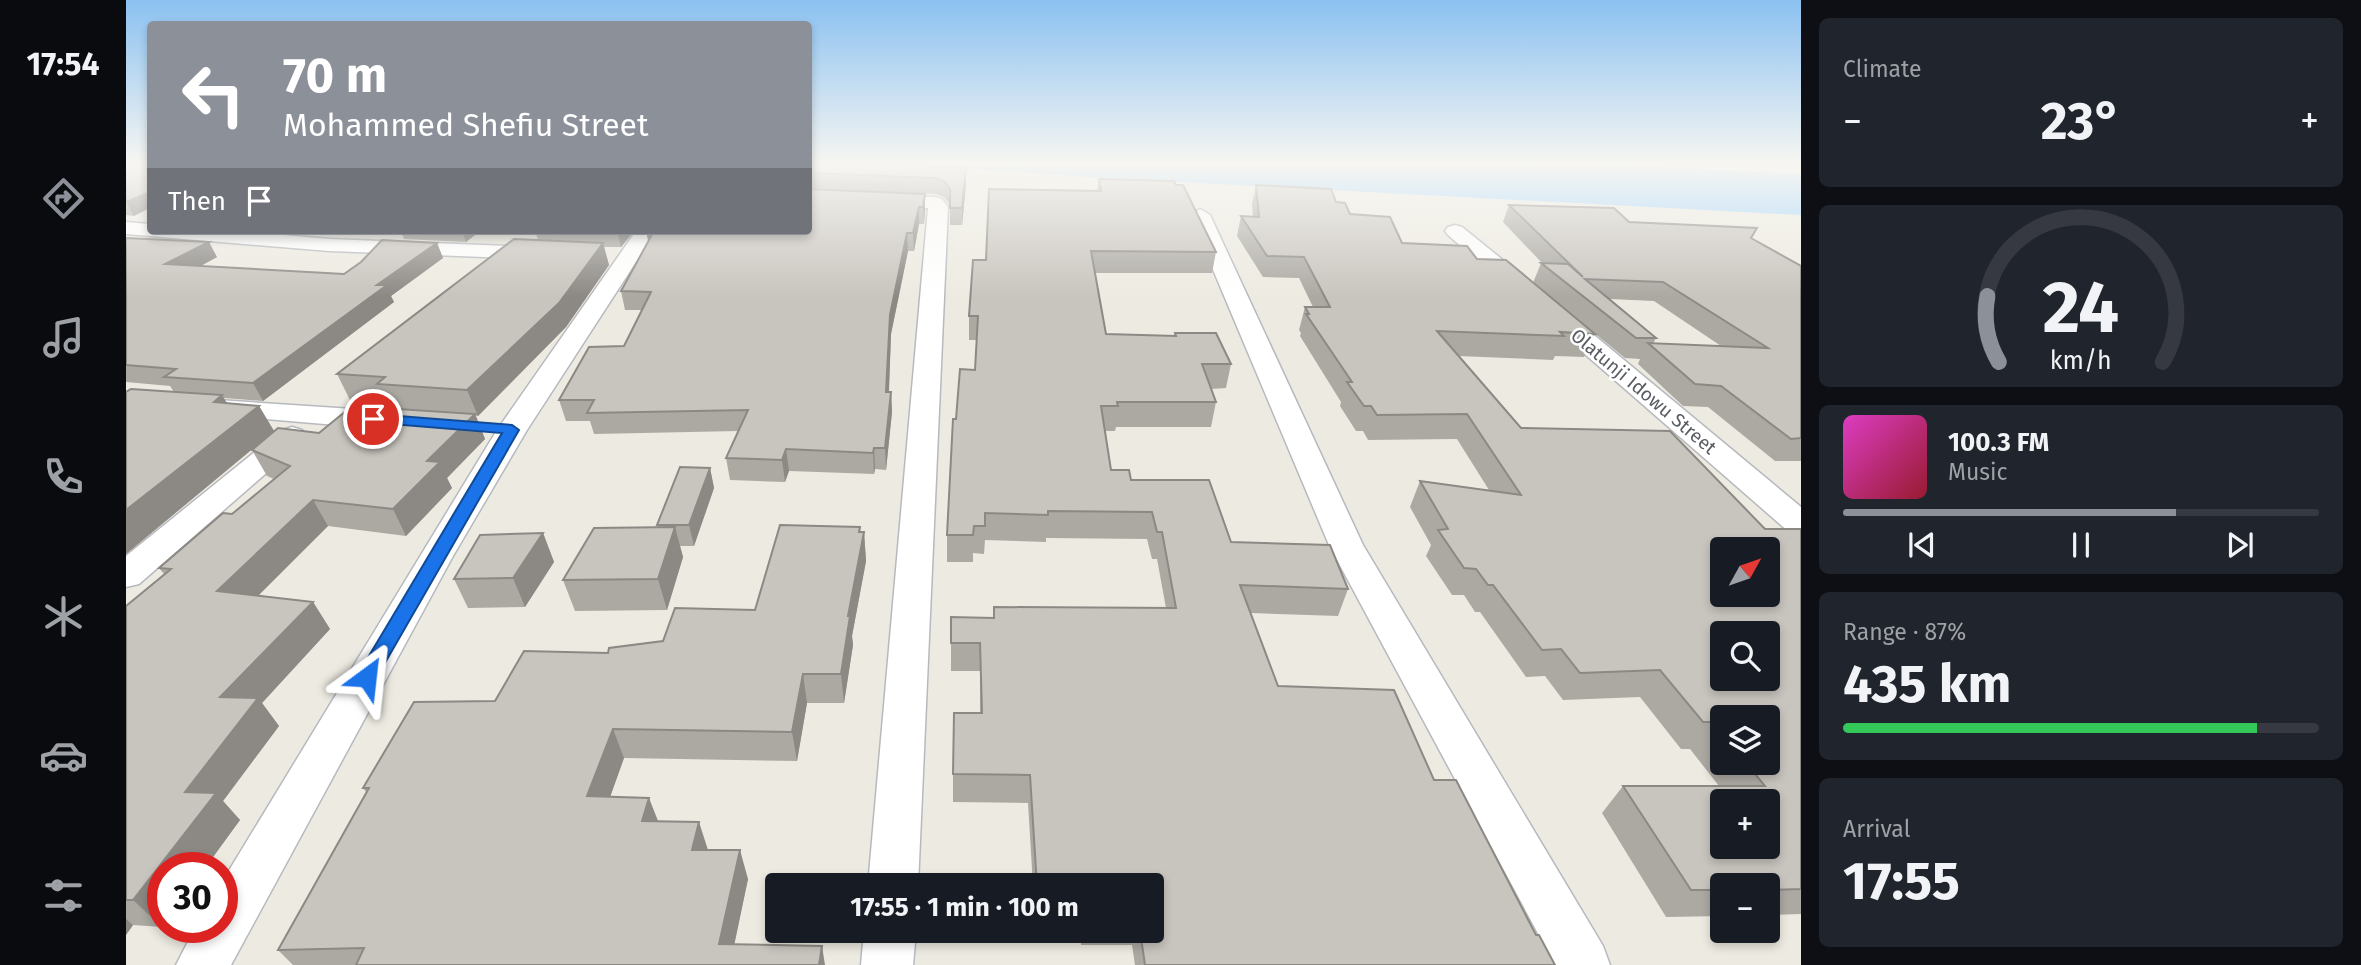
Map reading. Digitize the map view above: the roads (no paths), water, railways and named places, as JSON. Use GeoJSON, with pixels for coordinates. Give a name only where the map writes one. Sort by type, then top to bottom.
{"type":"FeatureCollection","features":[{"type":"Feature","properties":{"kind":"street"},"geometry":{"type":"LineString","coordinates":[[894,873],[939,207]]}},
{"type":"Feature","properties":{"kind":"street"},"geometry":{"type":"LineString","coordinates":[[1200,215],[1346,545],[1584,965]]}},
{"type":"Feature","properties":{"kind":"street"},"geometry":{"type":"LineString","coordinates":[[126,228],[147,230]]}},
{"type":"Feature","properties":{"kind":"street","name":"Olatunji Idowu Street"},"geometry":{"type":"LineString","coordinates":[[1455,231],[1801,524]]}},
{"type":"Feature","properties":{"kind":"street"},"geometry":{"type":"LineString","coordinates":[[208,235],[329,245],[560,254]]}},
{"type":"Feature","properties":{"kind":"street"},"geometry":{"type":"LineString","coordinates":[[202,965],[429,568],[498,429],[625,248]]}},
{"type":"Feature","properties":{"kind":"street"},"geometry":{"type":"LineString","coordinates":[[194,407],[414,422]]}},
{"type":"Feature","properties":{"kind":"street"},"geometry":{"type":"LineString","coordinates":[[126,575],[317,414]]}},
{"type":"Feature","properties":{"kind":"street"},"geometry":{"type":"LineString","coordinates":[[887,965],[889,943]]}},
{"type":"Feature","properties":{"kind":"water"},"geometry":{"type":"Polygon","coordinates":[[[1651,207],[1801,207],[1801,215],[1651,207]]]}}]}
